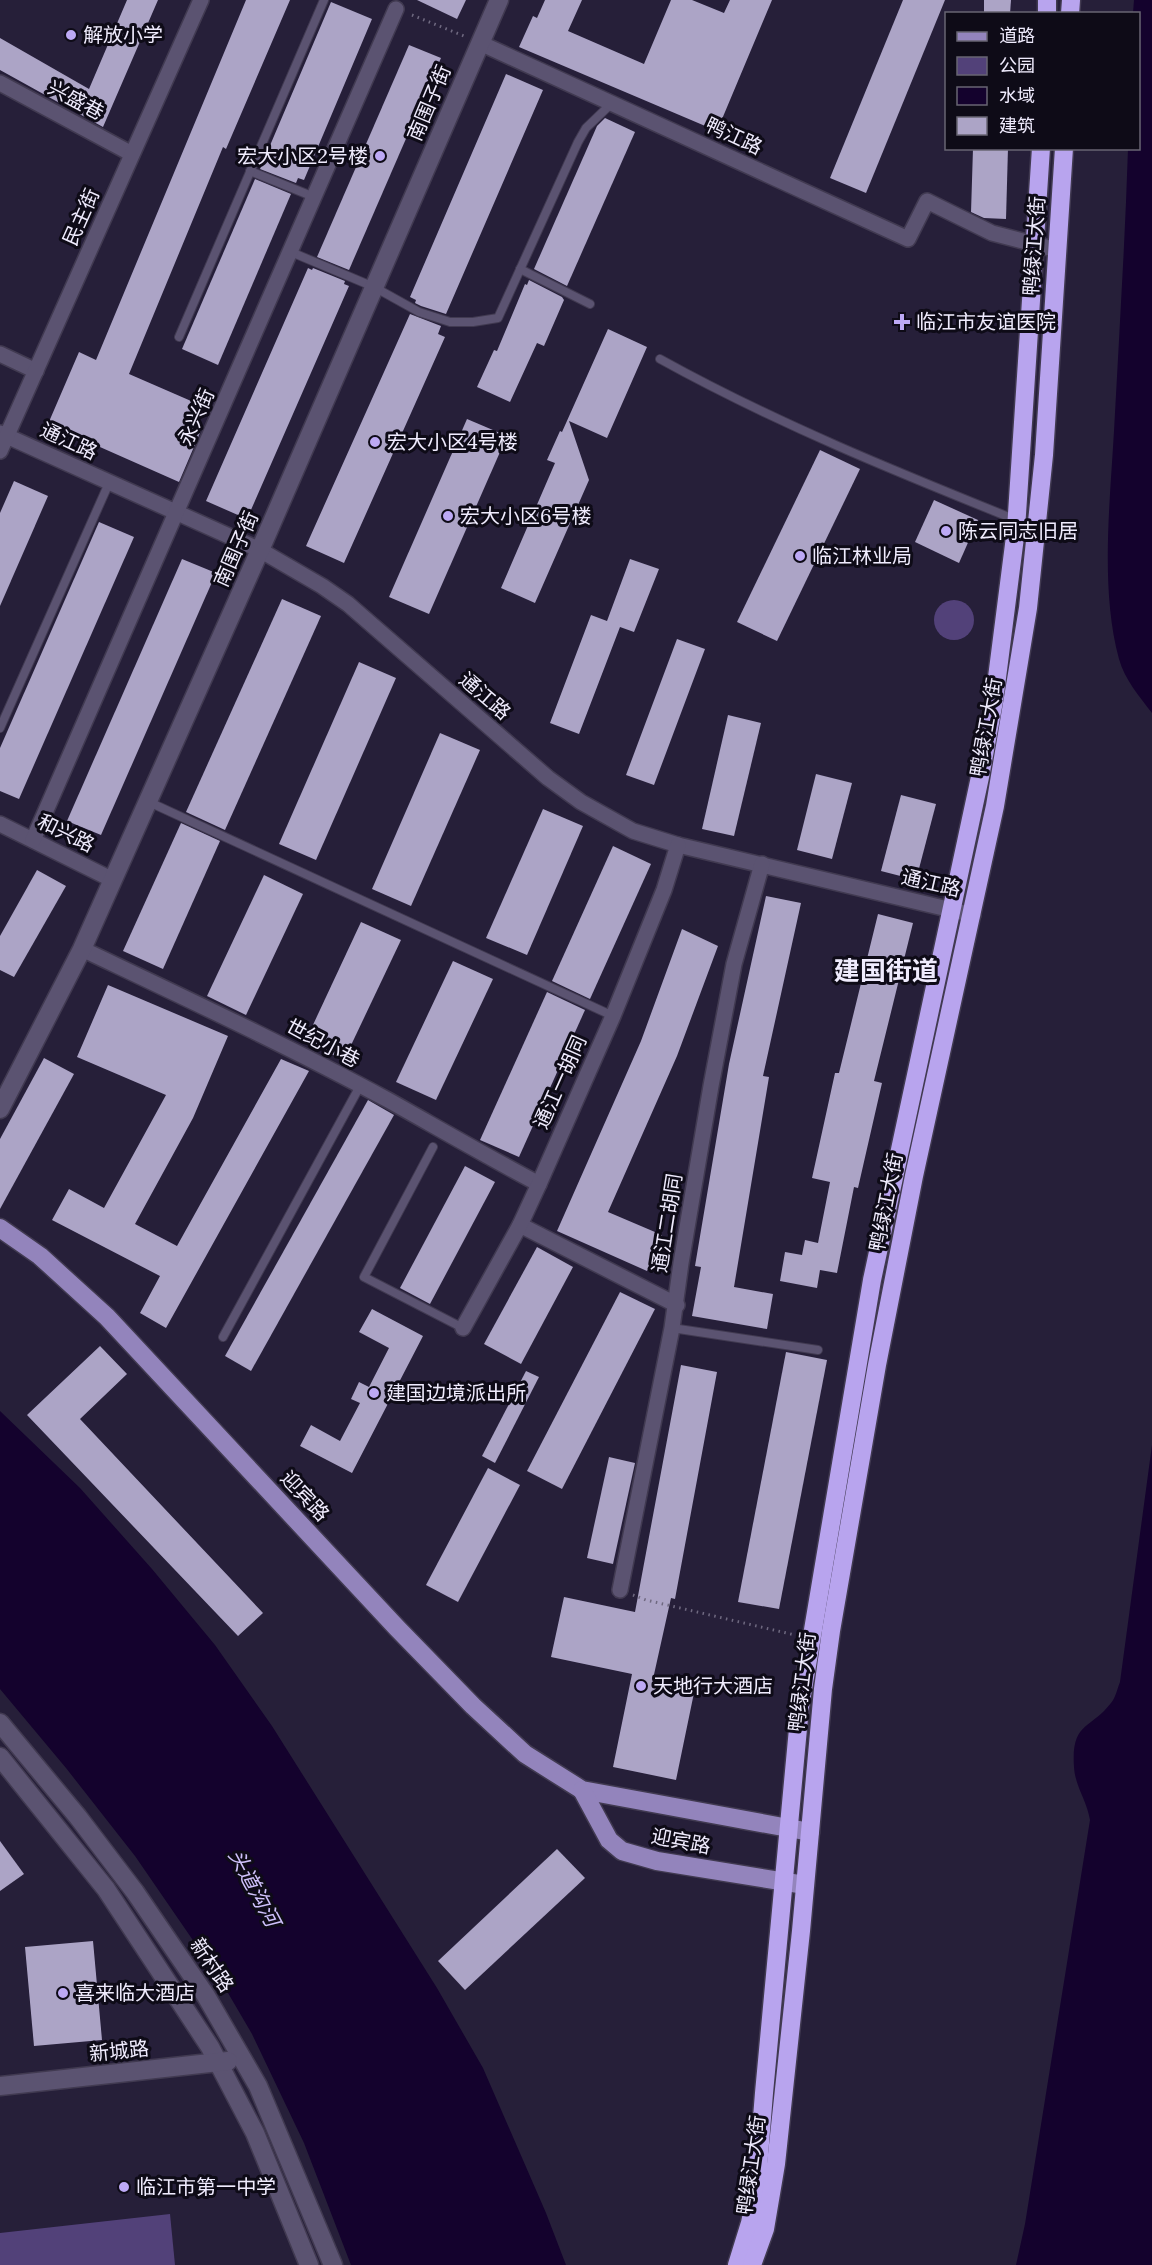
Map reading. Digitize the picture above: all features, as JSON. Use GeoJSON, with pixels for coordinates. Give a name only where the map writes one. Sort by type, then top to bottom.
{"type":"FeatureCollection","features":[{"type":"Feature","properties":{"kind":"highway","name":"鸭绿江大街"},"geometry":{"type":"LineString","coordinates":[[736,2265],[750,2223],[756,2193],[795,1750],[811,1639],[872,1280],[992,712],[1016,520],[1041,150]]}},
{"type":"Feature","properties":{"kind":"highway","name":"鸭绿江大街"},"geometry":{"type":"LineString","coordinates":[[752,2265],[765,2229],[772,2199],[828,1654],[877,1365],[914,1176],[973,915],[1011,720],[1028,608],[1044,455],[1064,150]]}},
{"type":"Feature","properties":{"kind":"main road","name":"迎宾路"},"geometry":{"type":"LineString","coordinates":[[0,1228],[40,1256],[107,1317],[397,1628],[473,1706],[525,1754],[582,1790],[810,1832]]}},
{"type":"Feature","properties":{"kind":"main road","name":"迎宾路"},"geometry":{"type":"LineString","coordinates":[[582,1790],[609,1840],[622,1851],[657,1860],[805,1885]]}},
{"type":"Feature","properties":{"kind":"street","name":"民主街"},"geometry":{"type":"LineString","coordinates":[[0,451],[3,435],[36,371],[201,0]]}},
{"type":"Feature","properties":{"kind":"street","name":"南围子街"},"geometry":{"type":"LineString","coordinates":[[0,1109],[82,949],[260,550],[499,0]]}},
{"type":"Feature","properties":{"kind":"street","name":"永兴街"},"geometry":{"type":"LineString","coordinates":[[33,840],[396,9]]}},
{"type":"Feature","properties":{"kind":"street","name":"鸭江路"},"geometry":{"type":"LineString","coordinates":[[480,43],[908,239],[927,201],[992,233],[1057,250]]}},
{"type":"Feature","properties":{"kind":"street","name":"兴盛巷"},"geometry":{"type":"LineString","coordinates":[[0,83],[132,154]]}},
{"type":"Feature","properties":{"kind":"street"},"geometry":{"type":"LineString","coordinates":[[0,354],[36,371]]}},
{"type":"Feature","properties":{"kind":"street","name":"通江路"},"geometry":{"type":"LineString","coordinates":[[3,435],[260,550],[322,586],[348,604],[525,758],[580,802],[633,831],[678,845],[973,915]]}},
{"type":"Feature","properties":{"kind":"street","name":"和兴路"},"geometry":{"type":"LineString","coordinates":[[0,824],[113,880]]}},
{"type":"Feature","properties":{"kind":"street","name":"通江一胡同"},"geometry":{"type":"LineString","coordinates":[[463,1328],[520,1225],[539,1184],[664,890],[678,845]]}},
{"type":"Feature","properties":{"kind":"street","name":"通江二胡同"},"geometry":{"type":"LineString","coordinates":[[620,1590],[672,1328],[711,1086],[734,964],[762,864]]}},
{"type":"Feature","properties":{"kind":"street","name":"世纪小巷"},"geometry":{"type":"LineString","coordinates":[[82,949],[251,1030],[360,1086],[539,1184]]}},
{"type":"Feature","properties":{"kind":"street"},"geometry":{"type":"LineString","coordinates":[[520,1225],[676,1305]]}},
{"type":"Feature","properties":{"kind":"street","name":"新村路"},"geometry":{"type":"LineString","coordinates":[[0,1723],[78,1817],[135,1892],[206,1996],[243,2058],[280,2136],[333,2265]]}},
{"type":"Feature","properties":{"kind":"street"},"geometry":{"type":"LineString","coordinates":[[0,1757],[106,1889],[165,1976],[219,2063],[255,2133],[309,2265]]}},
{"type":"Feature","properties":{"kind":"street","name":"新城路"},"geometry":{"type":"LineString","coordinates":[[0,2086],[219,2063],[243,2058]]}},
{"type":"Feature","properties":{"kind":"lane"},"geometry":{"type":"LineString","coordinates":[[179,337],[324,0]]}},
{"type":"Feature","properties":{"kind":"lane"},"geometry":{"type":"LineString","coordinates":[[291,252],[374,287],[419,312],[450,322],[473,322],[498,318],[585,128],[612,103]]}},
{"type":"Feature","properties":{"kind":"lane"},"geometry":{"type":"LineString","coordinates":[[250,171],[314,197]]}},
{"type":"Feature","properties":{"kind":"lane"},"geometry":{"type":"LineString","coordinates":[[520,269],[590,304]]}},
{"type":"Feature","properties":{"kind":"lane"},"geometry":{"type":"LineString","coordinates":[[660,358],[710,386],[833,445],[1036,528]]}},
{"type":"Feature","properties":{"kind":"lane"},"geometry":{"type":"LineString","coordinates":[[0,728],[109,483]]}},
{"type":"Feature","properties":{"kind":"lane"},"geometry":{"type":"LineString","coordinates":[[148,802],[612,1016]]}},
{"type":"Feature","properties":{"kind":"lane"},"geometry":{"type":"LineString","coordinates":[[223,1337],[360,1086]]}},
{"type":"Feature","properties":{"kind":"lane"},"geometry":{"type":"LineString","coordinates":[[433,1147],[364,1277],[463,1328]]}},
{"type":"Feature","properties":{"kind":"lane"},"geometry":{"type":"LineString","coordinates":[[672,1328],[818,1350]]}},
{"type":"Feature","properties":{"kind":"path"},"geometry":{"type":"LineString","coordinates":[[396,9],[480,43]]}},
{"type":"Feature","properties":{"kind":"path"},"geometry":{"type":"LineString","coordinates":[[620,1590],[646,1600],[811,1639]]}},
{"type":"Feature","properties":{"kind":"green space"},"geometry":{"type":"Polygon","coordinates":[[[954,600],[962,601],[968,606],[973,612],[973,628],[968,634],[962,639],[954,640],[946,639],[940,634],[935,628],[934,620],[935,612],[940,606],[946,601],[954,600]]]}},
{"type":"Feature","properties":{"kind":"green space"},"geometry":{"type":"Polygon","coordinates":[[[170,2214],[175,2265],[0,2265],[0,2233],[170,2214]]]}},
{"type":"Feature","properties":{"kind":"water"},"geometry":{"type":"Polygon","coordinates":[[[1134,0],[1152,0],[1152,713],[1129,681],[1119,659],[1113,632],[1108,575],[1128,150],[1140,150],[1140,12],[1133,12],[1134,0]]]}},
{"type":"Feature","properties":{"kind":"water","name":"头道沟河"},"geometry":{"type":"Polygon","coordinates":[[[0,1411],[80,1488],[152,1569],[215,1645],[272,1726],[437,1988],[483,2068],[566,2265],[351,2265],[304,2143],[252,2034],[221,1981],[135,1856],[0,1689],[0,1411]]]}},
{"type":"Feature","properties":{"kind":"water"},"geometry":{"type":"Polygon","coordinates":[[[1152,1445],[1152,2265],[1016,2265],[1025,2224],[1090,1820],[1075,1774],[1074,1752],[1079,1734],[1111,1703],[1120,1682],[1152,1445]]]}},
{"type":"Feature","properties":{"kind":"building"},"geometry":{"type":"Polygon","coordinates":[[[127,0],[158,0],[103,127],[0,70],[0,38],[89,89],[127,0]]]}},
{"type":"Feature","properties":{"kind":"building"},"geometry":{"type":"Polygon","coordinates":[[[246,0],[290,0],[226,149],[223,147],[129,374],[198,404],[190,423],[202,428],[179,482],[48,424],[79,352],[96,360],[246,0]]]}},
{"type":"Feature","properties":{"kind":"building"},"geometry":{"type":"Polygon","coordinates":[[[417,0],[466,0],[457,19],[417,0]]]}},
{"type":"Feature","properties":{"kind":"building"},"geometry":{"type":"Polygon","coordinates":[[[545,0],[582,0],[568,31],[644,64],[671,0],[692,0],[724,13],[730,0],[772,0],[717,131],[519,47],[533,16],[537,18],[545,0]]]}},
{"type":"Feature","properties":{"kind":"building"},"geometry":{"type":"Polygon","coordinates":[[[903,0],[945,0],[866,193],[830,178],[903,0]]]}},
{"type":"Feature","properties":{"kind":"building"},"geometry":{"type":"Polygon","coordinates":[[[984,0],[1011,0],[1010,12],[984,12],[984,0]]]}},
{"type":"Feature","properties":{"kind":"building"},"geometry":{"type":"Polygon","coordinates":[[[331,2],[372,19],[304,180],[298,178],[296,183],[260,169],[331,2]]]}},
{"type":"Feature","properties":{"kind":"building","name":"宏大小区2号楼"},"geometry":{"type":"Polygon","coordinates":[[[409,45],[441,58],[349,270],[317,257],[409,45]]]}},
{"type":"Feature","properties":{"kind":"building"},"geometry":{"type":"Polygon","coordinates":[[[506,74],[543,90],[446,314],[421,306],[410,297],[506,74]]]}},
{"type":"Feature","properties":{"kind":"building"},"geometry":{"type":"Polygon","coordinates":[[[605,118],[635,132],[567,286],[534,269],[597,126],[605,118]]]}},
{"type":"Feature","properties":{"kind":"building"},"geometry":{"type":"Polygon","coordinates":[[[973,150],[1008,150],[1006,219],[984,218],[971,212],[973,150]]]}},
{"type":"Feature","properties":{"kind":"building"},"geometry":{"type":"Polygon","coordinates":[[[255,179],[291,194],[218,365],[182,349],[255,179]]]}},
{"type":"Feature","properties":{"kind":"building"},"geometry":{"type":"Polygon","coordinates":[[[308,268],[345,281],[344,284],[349,286],[247,519],[206,501],[308,268]]]}},
{"type":"Feature","properties":{"kind":"building"},"geometry":{"type":"Polygon","coordinates":[[[529,280],[564,300],[544,346],[537,343],[510,402],[477,387],[494,350],[497,351],[525,284],[527,285],[529,280]]]}},
{"type":"Feature","properties":{"kind":"building","name":"宏大小区4号楼"},"geometry":{"type":"Polygon","coordinates":[[[410,314],[441,326],[438,334],[445,337],[344,563],[306,546],[410,314]]]}},
{"type":"Feature","properties":{"kind":"building"},"geometry":{"type":"Polygon","coordinates":[[[608,329],[647,347],[607,438],[569,421],[589,480],[535,603],[501,588],[555,463],[547,460],[608,329]]]}},
{"type":"Feature","properties":{"kind":"building","name":"宏大小区6号楼"},"geometry":{"type":"Polygon","coordinates":[[[467,419],[507,436],[429,614],[389,597],[467,419]]]}},
{"type":"Feature","properties":{"kind":"building"},"geometry":{"type":"Polygon","coordinates":[[[820,450],[860,469],[777,641],[737,622],[820,450]]]}},
{"type":"Feature","properties":{"kind":"building"},"geometry":{"type":"Polygon","coordinates":[[[14,481],[48,496],[0,606],[0,513],[14,481]]]}},
{"type":"Feature","properties":{"kind":"building","name":"陈云同志旧居"},"geometry":{"type":"Polygon","coordinates":[[[934,500],[978,520],[959,563],[915,542],[934,500]]]}},
{"type":"Feature","properties":{"kind":"building"},"geometry":{"type":"Polygon","coordinates":[[[99,522],[134,537],[19,799],[0,791],[0,748],[99,522]]]}},
{"type":"Feature","properties":{"kind":"building"},"geometry":{"type":"Polygon","coordinates":[[[182,559],[216,573],[101,835],[67,821],[182,559]]]}},
{"type":"Feature","properties":{"kind":"building"},"geometry":{"type":"Polygon","coordinates":[[[630,559],[659,569],[634,632],[620,627],[579,734],[550,723],[591,615],[607,621],[630,559]]]}},
{"type":"Feature","properties":{"kind":"building"},"geometry":{"type":"Polygon","coordinates":[[[282,599],[321,616],[225,830],[186,812],[282,599]]]}},
{"type":"Feature","properties":{"kind":"building"},"geometry":{"type":"Polygon","coordinates":[[[677,639],[705,649],[654,785],[626,775],[677,639]]]}},
{"type":"Feature","properties":{"kind":"building"},"geometry":{"type":"Polygon","coordinates":[[[359,662],[396,678],[316,860],[279,844],[359,662]]]}},
{"type":"Feature","properties":{"kind":"building"},"geometry":{"type":"Polygon","coordinates":[[[728,715],[761,723],[734,836],[702,829],[728,715]]]}},
{"type":"Feature","properties":{"kind":"building"},"geometry":{"type":"Polygon","coordinates":[[[440,733],[480,750],[411,906],[372,889],[440,733]]]}},
{"type":"Feature","properties":{"kind":"building"},"geometry":{"type":"Polygon","coordinates":[[[816,774],[852,783],[832,859],[797,850],[816,774]]]}},
{"type":"Feature","properties":{"kind":"building"},"geometry":{"type":"Polygon","coordinates":[[[901,795],[936,804],[916,880],[881,871],[901,795]]]}},
{"type":"Feature","properties":{"kind":"building"},"geometry":{"type":"Polygon","coordinates":[[[543,809],[583,826],[527,955],[486,938],[543,809]]]}},
{"type":"Feature","properties":{"kind":"building"},"geometry":{"type":"Polygon","coordinates":[[[181,823],[220,841],[163,969],[123,951],[181,823]]]}},
{"type":"Feature","properties":{"kind":"building"},"geometry":{"type":"Polygon","coordinates":[[[613,846],[651,864],[590,999],[552,981],[613,846]]]}},
{"type":"Feature","properties":{"kind":"building"},"geometry":{"type":"Polygon","coordinates":[[[37,870],[66,886],[14,977],[0,970],[0,936],[37,870]]]}},
{"type":"Feature","properties":{"kind":"building"},"geometry":{"type":"Polygon","coordinates":[[[264,875],[303,894],[246,1015],[207,996],[264,875]]]}},
{"type":"Feature","properties":{"kind":"building"},"geometry":{"type":"Polygon","coordinates":[[[766,896],[801,903],[763,1076],[769,1077],[734,1287],[773,1294],[767,1329],[692,1316],[701,1267],[695,1266],[729,1064],[766,896]]]}},
{"type":"Feature","properties":{"kind":"building"},"geometry":{"type":"Polygon","coordinates":[[[878,914],[913,923],[874,1081],[882,1083],[858,1188],[854,1187],[837,1273],[820,1270],[817,1288],[780,1281],[785,1252],[802,1255],[805,1240],[818,1243],[830,1182],[812,1178],[835,1073],[839,1073],[878,914]]]}},
{"type":"Feature","properties":{"kind":"building"},"geometry":{"type":"Polygon","coordinates":[[[361,922],[401,940],[344,1060],[305,1042],[361,922]]]}},
{"type":"Feature","properties":{"kind":"building"},"geometry":{"type":"Polygon","coordinates":[[[682,929],[718,946],[677,1056],[608,1212],[662,1235],[647,1271],[557,1231],[641,1041],[682,929]]]}},
{"type":"Feature","properties":{"kind":"building"},"geometry":{"type":"Polygon","coordinates":[[[453,961],[493,979],[436,1100],[396,1082],[453,961]]]}},
{"type":"Feature","properties":{"kind":"building"},"geometry":{"type":"Polygon","coordinates":[[[108,985],[228,1036],[193,1118],[135,1224],[177,1246],[281,1059],[309,1071],[166,1328],[140,1313],[160,1276],[52,1220],[69,1189],[104,1208],[166,1095],[77,1057],[108,985]]]}},
{"type":"Feature","properties":{"kind":"building"},"geometry":{"type":"Polygon","coordinates":[[[547,992],[585,1010],[519,1157],[480,1140],[547,992]]]}},
{"type":"Feature","properties":{"kind":"building"},"geometry":{"type":"Polygon","coordinates":[[[44,1058],[74,1074],[0,1209],[0,1139],[44,1058]]]}},
{"type":"Feature","properties":{"kind":"building"},"geometry":{"type":"Polygon","coordinates":[[[368,1100],[394,1115],[251,1371],[225,1356],[368,1100]]]}},
{"type":"Feature","properties":{"kind":"building"},"geometry":{"type":"Polygon","coordinates":[[[465,1166],[495,1182],[430,1304],[400,1288],[465,1166]]]}},
{"type":"Feature","properties":{"kind":"building"},"geometry":{"type":"Polygon","coordinates":[[[537,1247],[573,1267],[521,1364],[484,1344],[537,1247]]]}},
{"type":"Feature","properties":{"kind":"building"},"geometry":{"type":"Polygon","coordinates":[[[620,1292],[655,1309],[562,1489],[527,1471],[620,1292]]]}},
{"type":"Feature","properties":{"kind":"building","name":"建国边境派出所"},"geometry":{"type":"Polygon","coordinates":[[[372,1309],[423,1336],[352,1473],[300,1446],[311,1425],[340,1441],[360,1403],[351,1399],[359,1382],[369,1387],[389,1348],[359,1332],[372,1309]]]}},
{"type":"Feature","properties":{"kind":"building"},"geometry":{"type":"Polygon","coordinates":[[[100,1346],[127,1374],[80,1419],[263,1613],[238,1636],[27,1415],[100,1346]]]}},
{"type":"Feature","properties":{"kind":"building"},"geometry":{"type":"Polygon","coordinates":[[[786,1352],[827,1360],[779,1609],[738,1602],[786,1352]]]}},
{"type":"Feature","properties":{"kind":"building"},"geometry":{"type":"Polygon","coordinates":[[[681,1365],[717,1372],[675,1599],[671,1598],[653,1679],[695,1688],[676,1780],[613,1767],[632,1674],[551,1657],[564,1597],[635,1612],[681,1365]]]}},
{"type":"Feature","properties":{"kind":"building"},"geometry":{"type":"Polygon","coordinates":[[[526,1371],[539,1377],[495,1463],[482,1456],[526,1371]]]}},
{"type":"Feature","properties":{"kind":"building"},"geometry":{"type":"Polygon","coordinates":[[[609,1457],[635,1463],[613,1564],[587,1558],[609,1457]]]}},
{"type":"Feature","properties":{"kind":"building"},"geometry":{"type":"Polygon","coordinates":[[[488,1468],[520,1485],[458,1602],[426,1585],[488,1468]]]}},
{"type":"Feature","properties":{"kind":"building"},"geometry":{"type":"Polygon","coordinates":[[[0,1841],[24,1874],[0,1891],[0,1841]]]}},
{"type":"Feature","properties":{"kind":"building"},"geometry":{"type":"Polygon","coordinates":[[[557,1849],[585,1878],[465,1990],[438,1961],[557,1849]]]}},
{"type":"Feature","properties":{"kind":"building","name":"喜来临大酒店"},"geometry":{"type":"Polygon","coordinates":[[[93,1941],[102,2040],[34,2046],[25,1947],[93,1941]]]}},
{"type":"Feature","properties":{"kind":"place","name":"解放小学"},"geometry":{"type":"Point","coordinates":[71,35]}},
{"type":"Feature","properties":{"kind":"place","name":"宏大小区2号楼"},"geometry":{"type":"Point","coordinates":[380,156]}},
{"type":"Feature","properties":{"kind":"place","name":"临江市友谊医院"},"geometry":{"type":"Point","coordinates":[902,322]}},
{"type":"Feature","properties":{"kind":"place","name":"宏大小区4号楼"},"geometry":{"type":"Point","coordinates":[375,442]}},
{"type":"Feature","properties":{"kind":"place","name":"宏大小区6号楼"},"geometry":{"type":"Point","coordinates":[448,516]}},
{"type":"Feature","properties":{"kind":"place","name":"陈云同志旧居"},"geometry":{"type":"Point","coordinates":[946,531]}},
{"type":"Feature","properties":{"kind":"place","name":"临江林业局"},"geometry":{"type":"Point","coordinates":[800,556]}},
{"type":"Feature","properties":{"kind":"place","name":"建国边境派出所"},"geometry":{"type":"Point","coordinates":[374,1393]}},
{"type":"Feature","properties":{"kind":"place","name":"天地行大酒店"},"geometry":{"type":"Point","coordinates":[641,1686]}},
{"type":"Feature","properties":{"kind":"place","name":"喜来临大酒店"},"geometry":{"type":"Point","coordinates":[63,1993]}},
{"type":"Feature","properties":{"kind":"place","name":"临江市第一中学"},"geometry":{"type":"Point","coordinates":[124,2187]}},
{"type":"Feature","properties":{"kind":"district","name":"建国街道"},"geometry":{"type":"Point","coordinates":[886,971]}}]}
